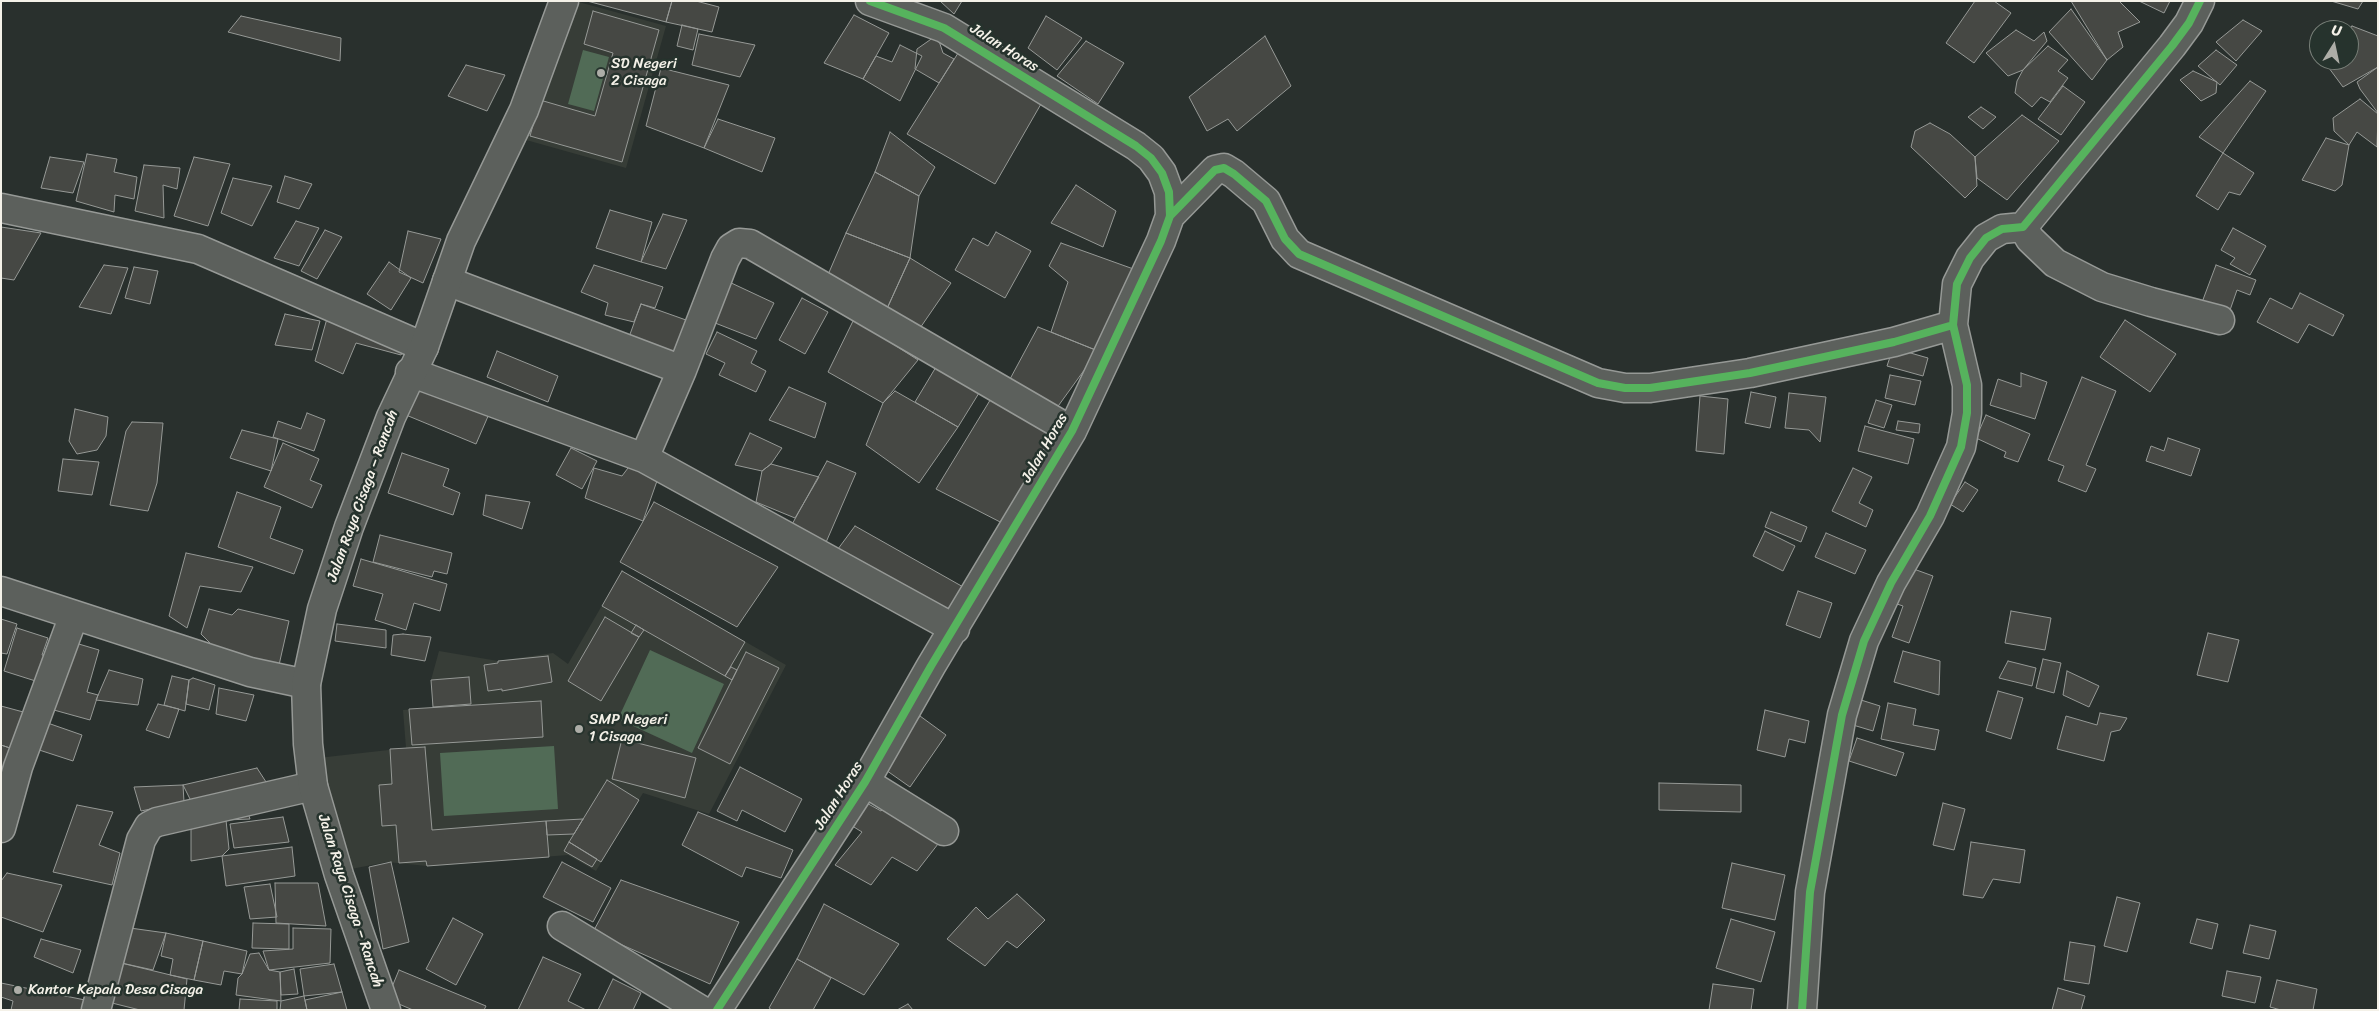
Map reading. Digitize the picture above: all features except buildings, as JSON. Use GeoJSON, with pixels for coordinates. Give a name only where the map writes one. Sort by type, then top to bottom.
{"type":"FeatureCollection","features":[{"type":"Feature","properties":{"kind":"street","name":"Jalan Raya Cisaga – Rancah"},"geometry":{"type":"LineString","coordinates":[[386,1010],[339,874],[313,786],[308,744],[306,684],[322,609],[349,527],[410,372],[424,346],[461,241],[524,110],[564,1]]}},
{"type":"Feature","properties":{"kind":"street","name":"Jalan Horas"},"geometry":{"type":"LineString","coordinates":[[717,1010],[865,782],[931,666],[955,629],[1072,431],[1161,241],[1170,216],[1169,192],[1162,173],[1151,158],[1136,146],[944,28],[870,1]]}},
{"type":"Feature","properties":{"kind":"street"},"geometry":{"type":"LineString","coordinates":[[1802,1010],[1810,892],[1842,715],[1864,642],[1891,583],[1930,516],[1961,447],[1967,413],[1967,385],[1953,325],[1957,284],[1970,258],[1986,238],[2002,229],[2023,227],[2172,46],[2189,23],[2200,1]]}},
{"type":"Feature","properties":{"kind":"street"},"geometry":{"type":"LineString","coordinates":[[1170,216],[1214,170],[1224,168],[1266,201],[1285,239],[1299,254],[1598,383],[1625,388],[1650,388],[1750,373],[1894,342],[1953,325]]}},
{"type":"Feature","properties":{"kind":"street"},"geometry":{"type":"LineString","coordinates":[[1,208],[198,249],[424,346]]}},
{"type":"Feature","properties":{"kind":"street"},"geometry":{"type":"LineString","coordinates":[[2023,227],[2030,239],[2055,263],[2102,287],[2220,320]]}},
{"type":"Feature","properties":{"kind":"street"},"geometry":{"type":"LineString","coordinates":[[644,458],[731,248],[739,243],[750,244],[1072,431]]}},
{"type":"Feature","properties":{"kind":"street"},"geometry":{"type":"LineString","coordinates":[[447,281],[682,370]]}},
{"type":"Feature","properties":{"kind":"street"},"geometry":{"type":"LineString","coordinates":[[410,372],[644,458],[955,629]]}},
{"type":"Feature","properties":{"kind":"street"},"geometry":{"type":"LineString","coordinates":[[1,591],[250,672],[306,684]]}},
{"type":"Feature","properties":{"kind":"street"},"geometry":{"type":"LineString","coordinates":[[1,828],[18,766],[74,615]]}},
{"type":"Feature","properties":{"kind":"street"},"geometry":{"type":"LineString","coordinates":[[865,782],[944,830]]}},
{"type":"Feature","properties":{"kind":"street"},"geometry":{"type":"LineString","coordinates":[[96,1010],[141,840],[149,826],[157,822],[313,786]]}},
{"type":"Feature","properties":{"kind":"street"},"geometry":{"type":"LineString","coordinates":[[562,926],[701,1010]]}},
{"type":"Feature","properties":{"kind":"shaded area","name":"SD Negeri 2 Cisaga"},"geometry":{"type":"Polygon","coordinates":[[[575,1],[666,26],[626,168],[519,138],[575,1]]]}},
{"type":"Feature","properties":{"kind":"shaded area","name":"SMP Negeri 1 Cisaga"},"geometry":{"type":"Polygon","coordinates":[[[622,571],[786,665],[709,814],[643,793],[596,871],[568,855],[427,866],[387,862],[346,870],[318,758],[406,748],[403,710],[433,708],[431,680],[439,651],[498,661],[553,653],[568,664],[622,571]]]}},
{"type":"Feature","properties":{"kind":"green space"},"geometry":{"type":"Polygon","coordinates":[[[583,50],[609,57],[594,111],[568,104],[583,50]]]}},
{"type":"Feature","properties":{"kind":"green space"},"geometry":{"type":"Polygon","coordinates":[[[650,650],[724,684],[692,753],[618,719],[650,650]]]}},
{"type":"Feature","properties":{"kind":"green space"},"geometry":{"type":"Polygon","coordinates":[[[554,746],[558,809],[444,816],[440,753],[554,746]]]}},
{"type":"Feature","properties":{"kind":"cycle path"},"geometry":{"type":"LineString","coordinates":[[717,1010],[865,782],[931,666],[1072,431],[1161,241],[1170,216],[1169,192],[1162,173],[1151,158],[1136,146],[944,28],[870,1]]}},
{"type":"Feature","properties":{"kind":"cycle path"},"geometry":{"type":"LineString","coordinates":[[1802,1010],[1810,892],[1842,715],[1864,641],[1891,583],[1930,516],[1961,447],[1967,413],[1967,385],[1953,325],[1957,284],[1970,258],[1986,238],[2002,229],[2023,227],[2172,46],[2189,23],[2200,1]]}},
{"type":"Feature","properties":{"kind":"cycle path"},"geometry":{"type":"LineString","coordinates":[[1170,216],[1215,170],[1224,168],[1266,201],[1285,239],[1299,254],[1598,383],[1625,388],[1650,388],[1750,373],[1894,342],[1953,325]]}},
{"type":"Feature","properties":{"kind":"place","name":"SD Negeri 2 Cisaga"},"geometry":{"type":"Point","coordinates":[601,73]}},
{"type":"Feature","properties":{"kind":"place","name":"SMP Negeri 1 Cisaga"},"geometry":{"type":"Point","coordinates":[579,729]}},
{"type":"Feature","properties":{"kind":"place","name":"Kantor Kepala Desa Cisaga"},"geometry":{"type":"Point","coordinates":[18,990]}}]}
